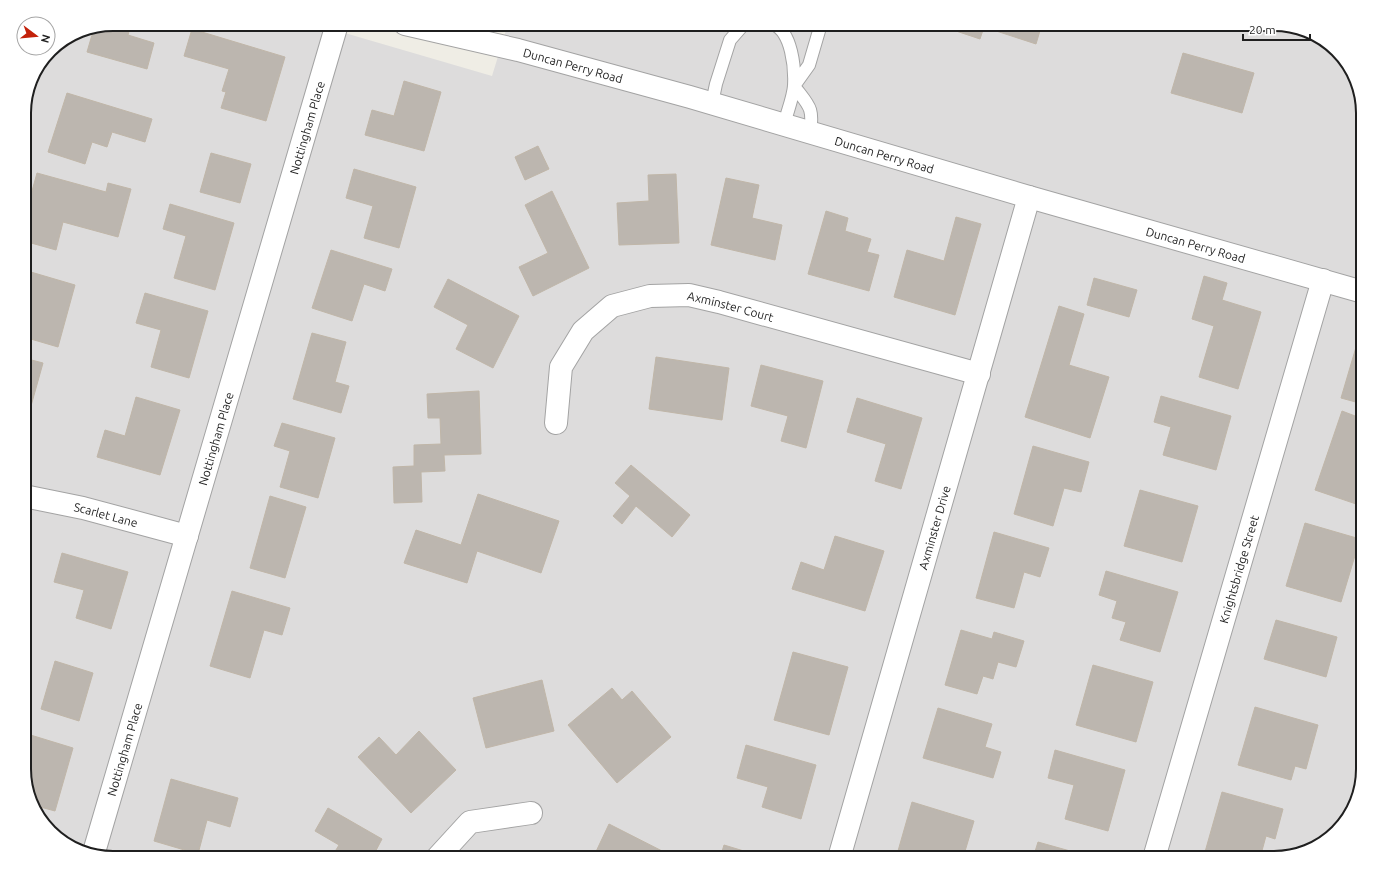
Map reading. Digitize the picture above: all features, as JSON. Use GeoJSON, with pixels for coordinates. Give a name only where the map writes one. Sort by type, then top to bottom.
{"type":"FeatureCollection","features":[{"type":"Feature","properties":{"kind":"street","name":"Nottingham Place"},"geometry":{"type":"LineString","coordinates":[[95,849],[335,31]]}},
{"type":"Feature","properties":{"kind":"street","name":"Duncan Perry Road"},"geometry":{"type":"LineString","coordinates":[[435,31],[518,50],[712,103],[1029,197],[1356,290]]}},
{"type":"Feature","properties":{"kind":"street","name":"Axminster Drive"},"geometry":{"type":"LineString","coordinates":[[841,851],[1029,197]]}},
{"type":"Feature","properties":{"kind":"street","name":"Knightsbridge Street"},"geometry":{"type":"LineString","coordinates":[[1156,851],[1323,280]]}},
{"type":"Feature","properties":{"kind":"street","name":"Axminster Court"},"geometry":{"type":"LineString","coordinates":[[556,423],[561,367],[583,331],[612,306],[650,296],[689,295],[719,302],[979,374]]}},
{"type":"Feature","properties":{"kind":"street","name":"Scarlet Lane"},"geometry":{"type":"LineString","coordinates":[[31,497],[83,508],[187,536]]}},
{"type":"Feature","properties":{"kind":"street"},"geometry":{"type":"LineString","coordinates":[[443,851],[470,822],[531,813]]}},
{"type":"Feature","properties":{"kind":"lane"},"geometry":{"type":"LineString","coordinates":[[712,103],[716,84],[730,40],[738,31]]}},
{"type":"Feature","properties":{"kind":"lane"},"geometry":{"type":"LineString","coordinates":[[782,31],[788,40],[793,63],[794,86],[784,125]]}},
{"type":"Feature","properties":{"kind":"lane"},"geometry":{"type":"LineString","coordinates":[[794,86],[808,66],[819,31]]}},
{"type":"Feature","properties":{"kind":"lane"},"geometry":{"type":"LineString","coordinates":[[794,86],[810,108],[812,119],[810,133]]}},
{"type":"Feature","properties":{"kind":"shaded area"},"geometry":{"type":"Polygon","coordinates":[[[108,31],[338,31],[492,76],[506,31],[1274,31],[1300,35],[1310,39],[1328,51],[1336,59],[1348,77],[1353,92],[1356,113],[1356,769],[1352,795],[1348,805],[1336,823],[1328,831],[1310,843],[1300,847],[1279,851],[113,851],[87,847],[77,843],[59,831],[51,823],[39,805],[35,795],[31,774],[31,108],[35,87],[39,77],[48,63],[59,51],[82,37],[97,33],[108,31]]]}},
{"type":"Feature","properties":{"kind":"building"},"geometry":{"type":"Polygon","coordinates":[[[108,31],[129,31],[128,35],[154,43],[147,69],[87,52],[92,34],[108,31]]]}},
{"type":"Feature","properties":{"kind":"building"},"geometry":{"type":"Polygon","coordinates":[[[191,31],[199,31],[285,57],[266,121],[221,108],[226,92],[222,91],[229,69],[184,56],[191,31]]]}},
{"type":"Feature","properties":{"kind":"building"},"geometry":{"type":"Polygon","coordinates":[[[956,31],[983,31],[980,39],[956,31]]]}},
{"type":"Feature","properties":{"kind":"building"},"geometry":{"type":"Polygon","coordinates":[[[996,31],[1040,31],[1036,44],[996,31]]]}},
{"type":"Feature","properties":{"kind":"building"},"geometry":{"type":"Polygon","coordinates":[[[1183,53],[1254,73],[1242,113],[1171,93],[1183,53]]]}},
{"type":"Feature","properties":{"kind":"building"},"geometry":{"type":"Polygon","coordinates":[[[404,81],[441,92],[424,151],[365,135],[372,110],[394,116],[404,81]]]}},
{"type":"Feature","properties":{"kind":"building"},"geometry":{"type":"Polygon","coordinates":[[[67,93],[152,119],[145,142],[112,132],[107,147],[92,142],[85,164],[48,152],[67,93]]]}},
{"type":"Feature","properties":{"kind":"building"},"geometry":{"type":"Polygon","coordinates":[[[538,146],[549,169],[525,180],[515,157],[538,146]]]}},
{"type":"Feature","properties":{"kind":"building"},"geometry":{"type":"Polygon","coordinates":[[[211,153],[251,164],[240,203],[200,192],[211,153]]]}},
{"type":"Feature","properties":{"kind":"building"},"geometry":{"type":"Polygon","coordinates":[[[354,169],[416,187],[399,248],[364,238],[373,206],[346,198],[354,169]]]}},
{"type":"Feature","properties":{"kind":"building"},"geometry":{"type":"Polygon","coordinates":[[[37,173],[106,192],[108,183],[131,189],[118,237],[63,222],[56,250],[31,243],[31,195],[37,173]]]}},
{"type":"Feature","properties":{"kind":"building"},"geometry":{"type":"Polygon","coordinates":[[[676,174],[679,243],[619,245],[617,203],[649,201],[648,175],[676,174]]]}},
{"type":"Feature","properties":{"kind":"building"},"geometry":{"type":"Polygon","coordinates":[[[726,178],[759,185],[752,218],[782,225],[775,260],[711,245],[726,178]]]}},
{"type":"Feature","properties":{"kind":"building"},"geometry":{"type":"Polygon","coordinates":[[[552,191],[589,268],[533,296],[519,267],[548,253],[525,205],[552,191]]]}},
{"type":"Feature","properties":{"kind":"building"},"geometry":{"type":"Polygon","coordinates":[[[170,204],[234,223],[215,290],[174,278],[186,236],[163,229],[170,204]]]}},
{"type":"Feature","properties":{"kind":"building"},"geometry":{"type":"Polygon","coordinates":[[[826,211],[848,218],[845,231],[871,239],[867,252],[879,255],[869,291],[808,274],[826,211]]]}},
{"type":"Feature","properties":{"kind":"building"},"geometry":{"type":"Polygon","coordinates":[[[956,217],[981,224],[955,315],[894,297],[907,250],[944,261],[956,217]]]}},
{"type":"Feature","properties":{"kind":"building"},"geometry":{"type":"Polygon","coordinates":[[[331,250],[392,269],[385,291],[364,284],[352,321],[312,308],[331,250]]]}},
{"type":"Feature","properties":{"kind":"building"},"geometry":{"type":"Polygon","coordinates":[[[31,272],[75,285],[58,347],[31,339],[31,272]]]}},
{"type":"Feature","properties":{"kind":"building"},"geometry":{"type":"Polygon","coordinates":[[[1204,276],[1227,283],[1222,300],[1261,312],[1238,389],[1199,377],[1214,326],[1192,319],[1204,276]]]}},
{"type":"Feature","properties":{"kind":"building"},"geometry":{"type":"Polygon","coordinates":[[[1094,278],[1137,290],[1129,317],[1087,305],[1094,278]]]}},
{"type":"Feature","properties":{"kind":"building"},"geometry":{"type":"Polygon","coordinates":[[[448,279],[519,316],[493,368],[456,349],[468,325],[434,307],[448,279]]]}},
{"type":"Feature","properties":{"kind":"building"},"geometry":{"type":"Polygon","coordinates":[[[145,293],[208,311],[189,378],[151,367],[161,330],[136,323],[145,293]]]}},
{"type":"Feature","properties":{"kind":"building"},"geometry":{"type":"Polygon","coordinates":[[[1059,306],[1084,314],[1069,365],[1109,377],[1090,438],[1025,417],[1059,306]]]}},
{"type":"Feature","properties":{"kind":"building"},"geometry":{"type":"Polygon","coordinates":[[[312,333],[346,342],[335,382],[349,386],[341,413],[293,399],[312,333]]]}},
{"type":"Feature","properties":{"kind":"building"},"geometry":{"type":"Polygon","coordinates":[[[1356,347],[1356,402],[1341,398],[1356,347]]]}},
{"type":"Feature","properties":{"kind":"building"},"geometry":{"type":"Polygon","coordinates":[[[656,357],[729,368],[722,420],[649,409],[656,357]]]}},
{"type":"Feature","properties":{"kind":"building"},"geometry":{"type":"Polygon","coordinates":[[[31,360],[43,363],[31,406],[31,360]]]}},
{"type":"Feature","properties":{"kind":"building"},"geometry":{"type":"Polygon","coordinates":[[[761,365],[823,381],[806,448],[781,441],[788,416],[751,406],[761,365]]]}},
{"type":"Feature","properties":{"kind":"building"},"geometry":{"type":"Polygon","coordinates":[[[479,391],[481,454],[444,455],[445,471],[421,472],[422,502],[394,503],[393,467],[414,466],[414,445],[441,444],[440,418],[428,418],[427,394],[479,391]]]}},
{"type":"Feature","properties":{"kind":"building"},"geometry":{"type":"Polygon","coordinates":[[[1161,396],[1231,416],[1216,470],[1163,455],[1171,427],[1154,422],[1161,396]]]}},
{"type":"Feature","properties":{"kind":"building"},"geometry":{"type":"Polygon","coordinates":[[[136,397],[180,410],[160,475],[97,457],[105,430],[125,436],[136,397]]]}},
{"type":"Feature","properties":{"kind":"building"},"geometry":{"type":"Polygon","coordinates":[[[857,398],[922,418],[901,489],[875,481],[886,444],[847,432],[857,398]]]}},
{"type":"Feature","properties":{"kind":"building"},"geometry":{"type":"Polygon","coordinates":[[[1342,411],[1356,416],[1356,504],[1315,490],[1342,411]]]}},
{"type":"Feature","properties":{"kind":"building"},"geometry":{"type":"Polygon","coordinates":[[[282,423],[335,438],[318,498],[280,487],[290,451],[274,446],[282,423]]]}},
{"type":"Feature","properties":{"kind":"building"},"geometry":{"type":"Polygon","coordinates":[[[1033,446],[1089,462],[1081,492],[1064,488],[1053,526],[1014,514],[1033,446]]]}},
{"type":"Feature","properties":{"kind":"building"},"geometry":{"type":"Polygon","coordinates":[[[631,465],[690,515],[672,537],[636,506],[622,524],[613,516],[630,496],[615,483],[631,465]]]}},
{"type":"Feature","properties":{"kind":"building"},"geometry":{"type":"Polygon","coordinates":[[[1140,490],[1198,506],[1182,562],[1124,546],[1140,490]]]}},
{"type":"Feature","properties":{"kind":"building"},"geometry":{"type":"Polygon","coordinates":[[[478,494],[559,521],[541,573],[477,551],[467,583],[404,563],[416,530],[461,545],[478,494]]]}},
{"type":"Feature","properties":{"kind":"building"},"geometry":{"type":"Polygon","coordinates":[[[270,496],[306,507],[285,578],[250,568],[270,496]]]}},
{"type":"Feature","properties":{"kind":"building"},"geometry":{"type":"Polygon","coordinates":[[[1305,523],[1356,538],[1356,552],[1341,602],[1286,586],[1305,523]]]}},
{"type":"Feature","properties":{"kind":"building"},"geometry":{"type":"Polygon","coordinates":[[[994,532],[1049,548],[1040,577],[1024,572],[1014,608],[976,598],[994,532]]]}},
{"type":"Feature","properties":{"kind":"building"},"geometry":{"type":"Polygon","coordinates":[[[835,536],[884,551],[865,611],[792,589],[801,562],[824,570],[835,536]]]}},
{"type":"Feature","properties":{"kind":"building"},"geometry":{"type":"Polygon","coordinates":[[[62,553],[128,572],[111,629],[76,618],[84,590],[54,582],[62,553]]]}},
{"type":"Feature","properties":{"kind":"building"},"geometry":{"type":"Polygon","coordinates":[[[1106,571],[1178,592],[1160,652],[1120,640],[1126,622],[1112,618],[1117,601],[1099,595],[1106,571]]]}},
{"type":"Feature","properties":{"kind":"building"},"geometry":{"type":"Polygon","coordinates":[[[232,591],[290,608],[282,635],[264,630],[250,678],[210,666],[232,591]]]}},
{"type":"Feature","properties":{"kind":"building"},"geometry":{"type":"Polygon","coordinates":[[[1276,620],[1337,637],[1326,677],[1264,659],[1276,620]]]}},
{"type":"Feature","properties":{"kind":"building"},"geometry":{"type":"Polygon","coordinates":[[[961,630],[992,639],[994,632],[1024,641],[1016,667],[998,662],[993,679],[983,676],[977,694],[945,685],[961,630]]]}},
{"type":"Feature","properties":{"kind":"building"},"geometry":{"type":"Polygon","coordinates":[[[793,652],[848,667],[829,735],[774,720],[793,652]]]}},
{"type":"Feature","properties":{"kind":"building"},"geometry":{"type":"Polygon","coordinates":[[[55,661],[93,673],[79,721],[41,709],[55,661]]]}},
{"type":"Feature","properties":{"kind":"building"},"geometry":{"type":"Polygon","coordinates":[[[1093,665],[1153,682],[1136,742],[1076,725],[1093,665]]]}},
{"type":"Feature","properties":{"kind":"building"},"geometry":{"type":"Polygon","coordinates":[[[542,680],[554,731],[486,748],[473,698],[542,680]]]}},
{"type":"Feature","properties":{"kind":"building"},"geometry":{"type":"Polygon","coordinates":[[[612,688],[622,700],[632,691],[671,737],[617,783],[568,725],[612,688]]]}},
{"type":"Feature","properties":{"kind":"building"},"geometry":{"type":"Polygon","coordinates":[[[1255,707],[1318,725],[1306,769],[1295,766],[1291,780],[1238,765],[1255,707]]]}},
{"type":"Feature","properties":{"kind":"building"},"geometry":{"type":"Polygon","coordinates":[[[938,708],[992,724],[985,747],[1001,752],[993,778],[923,758],[938,708]]]}},
{"type":"Feature","properties":{"kind":"building"},"geometry":{"type":"Polygon","coordinates":[[[419,731],[456,770],[411,813],[358,757],[379,737],[396,755],[419,731]]]}},
{"type":"Feature","properties":{"kind":"building"},"geometry":{"type":"Polygon","coordinates":[[[31,735],[73,748],[55,811],[40,807],[35,795],[31,774],[31,735]]]}},
{"type":"Feature","properties":{"kind":"building"},"geometry":{"type":"Polygon","coordinates":[[[746,745],[816,765],[801,819],[762,807],[768,787],[737,778],[746,745]]]}},
{"type":"Feature","properties":{"kind":"building"},"geometry":{"type":"Polygon","coordinates":[[[1055,750],[1125,770],[1108,831],[1065,819],[1074,785],[1048,778],[1055,750]]]}},
{"type":"Feature","properties":{"kind":"building"},"geometry":{"type":"Polygon","coordinates":[[[171,779],[238,798],[230,827],[207,820],[199,851],[188,851],[154,841],[171,779]]]}},
{"type":"Feature","properties":{"kind":"building"},"geometry":{"type":"Polygon","coordinates":[[[1222,792],[1283,809],[1275,839],[1266,836],[1262,851],[1205,851],[1222,792]]]}},
{"type":"Feature","properties":{"kind":"building"},"geometry":{"type":"Polygon","coordinates":[[[912,802],[974,821],[965,851],[898,851],[912,802]]]}},
{"type":"Feature","properties":{"kind":"building"},"geometry":{"type":"Polygon","coordinates":[[[328,808],[382,839],[376,851],[335,851],[339,845],[315,831],[328,808]]]}},
{"type":"Feature","properties":{"kind":"building"},"geometry":{"type":"Polygon","coordinates":[[[609,824],[662,851],[596,851],[609,824]]]}},
{"type":"Feature","properties":{"kind":"building"},"geometry":{"type":"Polygon","coordinates":[[[1038,842],[1070,851],[1035,851],[1038,842]]]}},
{"type":"Feature","properties":{"kind":"building"},"geometry":{"type":"Polygon","coordinates":[[[724,845],[744,851],[722,851],[724,845]]]}}]}
